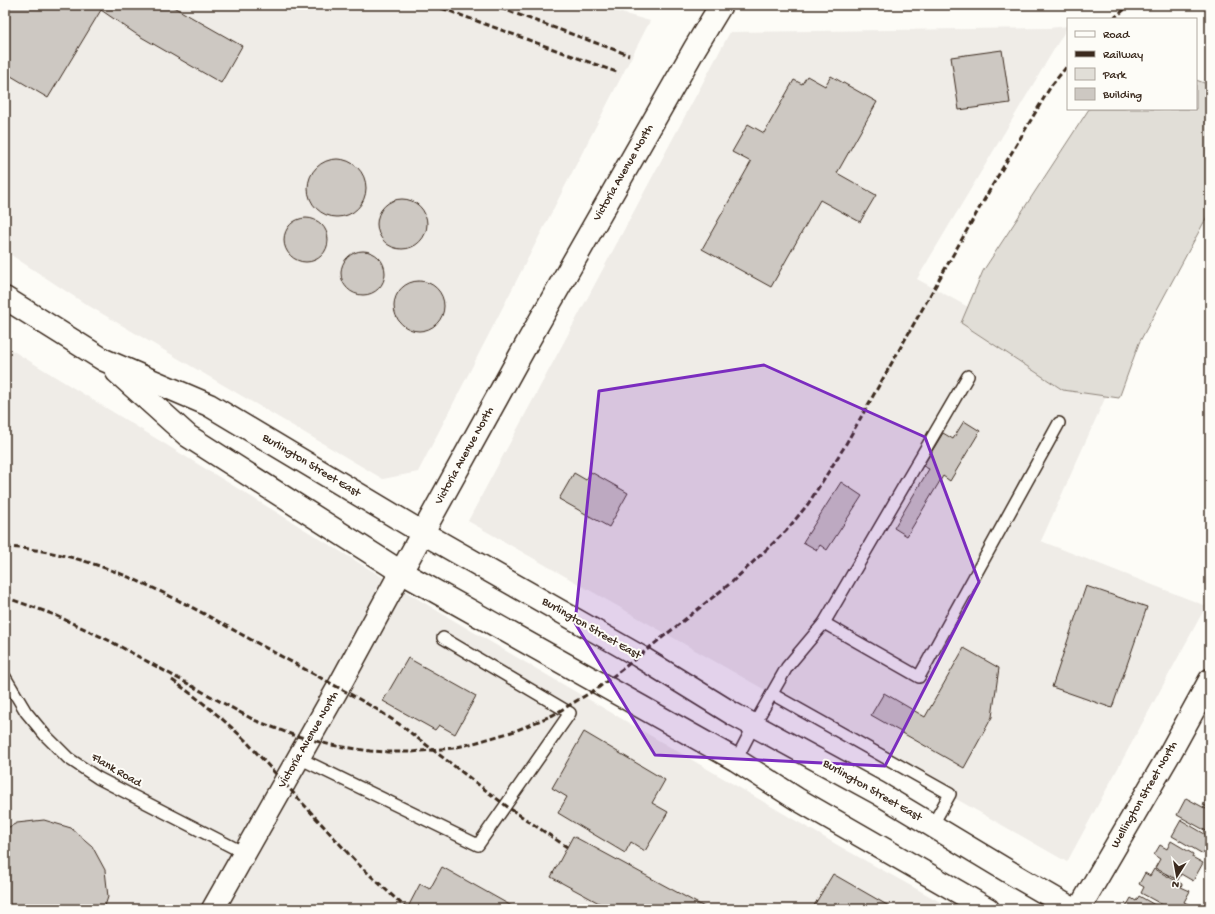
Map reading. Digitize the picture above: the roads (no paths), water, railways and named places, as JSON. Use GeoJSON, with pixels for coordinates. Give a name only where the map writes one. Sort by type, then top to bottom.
{"type":"FeatureCollection","features":[{"type":"Feature","properties":{"kind":"main road","name":"Victoria Avenue North"},"geometry":{"type":"LineString","coordinates":[[213,909],[299,758],[526,344],[721,5]]}},
{"type":"Feature","properties":{"kind":"main road","name":"Burlington Street East"},"geometry":{"type":"LineString","coordinates":[[5,298],[104,360],[209,405],[423,532],[639,656],[733,714],[878,793],[1073,909]]}},
{"type":"Feature","properties":{"kind":"main road","name":"Burlington Street East"},"geometry":{"type":"LineString","coordinates":[[104,360],[188,436],[401,572],[736,760],[797,800],[988,909]]}},
{"type":"Feature","properties":{"kind":"main road","name":"Wellington Street North"},"geometry":{"type":"LineString","coordinates":[[1079,909],[1170,754],[1210,680]]}},
{"type":"Feature","properties":{"kind":"lane"},"geometry":{"type":"LineString","coordinates":[[736,760],[787,667],[824,623],[968,376]]}},
{"type":"Feature","properties":{"kind":"lane"},"geometry":{"type":"LineString","coordinates":[[824,623],[919,677],[1059,423]]}},
{"type":"Feature","properties":{"kind":"lane"},"geometry":{"type":"LineString","coordinates":[[299,758],[478,845],[570,713],[443,638]]}},
{"type":"Feature","properties":{"kind":"lane","name":"Flank Road"},"geometry":{"type":"LineString","coordinates":[[5,676],[26,712],[45,735],[68,758],[98,778],[244,853]]}},
{"type":"Feature","properties":{"kind":"lane"},"geometry":{"type":"LineString","coordinates":[[772,694],[950,794],[932,826]]}},
{"type":"Feature","properties":{"kind":"railway"},"geometry":{"type":"LineString","coordinates":[[433,5],[619,73]]}},
{"type":"Feature","properties":{"kind":"railway"},"geometry":{"type":"LineString","coordinates":[[492,5],[629,55]]}},
{"type":"Feature","properties":{"kind":"railway"},"geometry":{"type":"LineString","coordinates":[[1114,18],[1130,5]]}},
{"type":"Feature","properties":{"kind":"railway"},"geometry":{"type":"LineString","coordinates":[[5,597],[55,615],[110,641],[254,720],[293,735],[331,745],[370,751],[388,752],[411,752],[453,748],[515,731],[553,715],[598,688],[732,582],[786,531],[808,504],[843,449],[992,186],[1051,86],[1067,66]]}},
{"type":"Feature","properties":{"kind":"railway"},"geometry":{"type":"LineString","coordinates":[[5,547],[38,550],[101,566],[131,578],[190,607],[378,710],[399,724],[509,808],[567,847]]}},
{"type":"Feature","properties":{"kind":"railway"},"geometry":{"type":"LineString","coordinates":[[172,680],[210,708],[245,740],[357,863],[408,909]]}}]}
